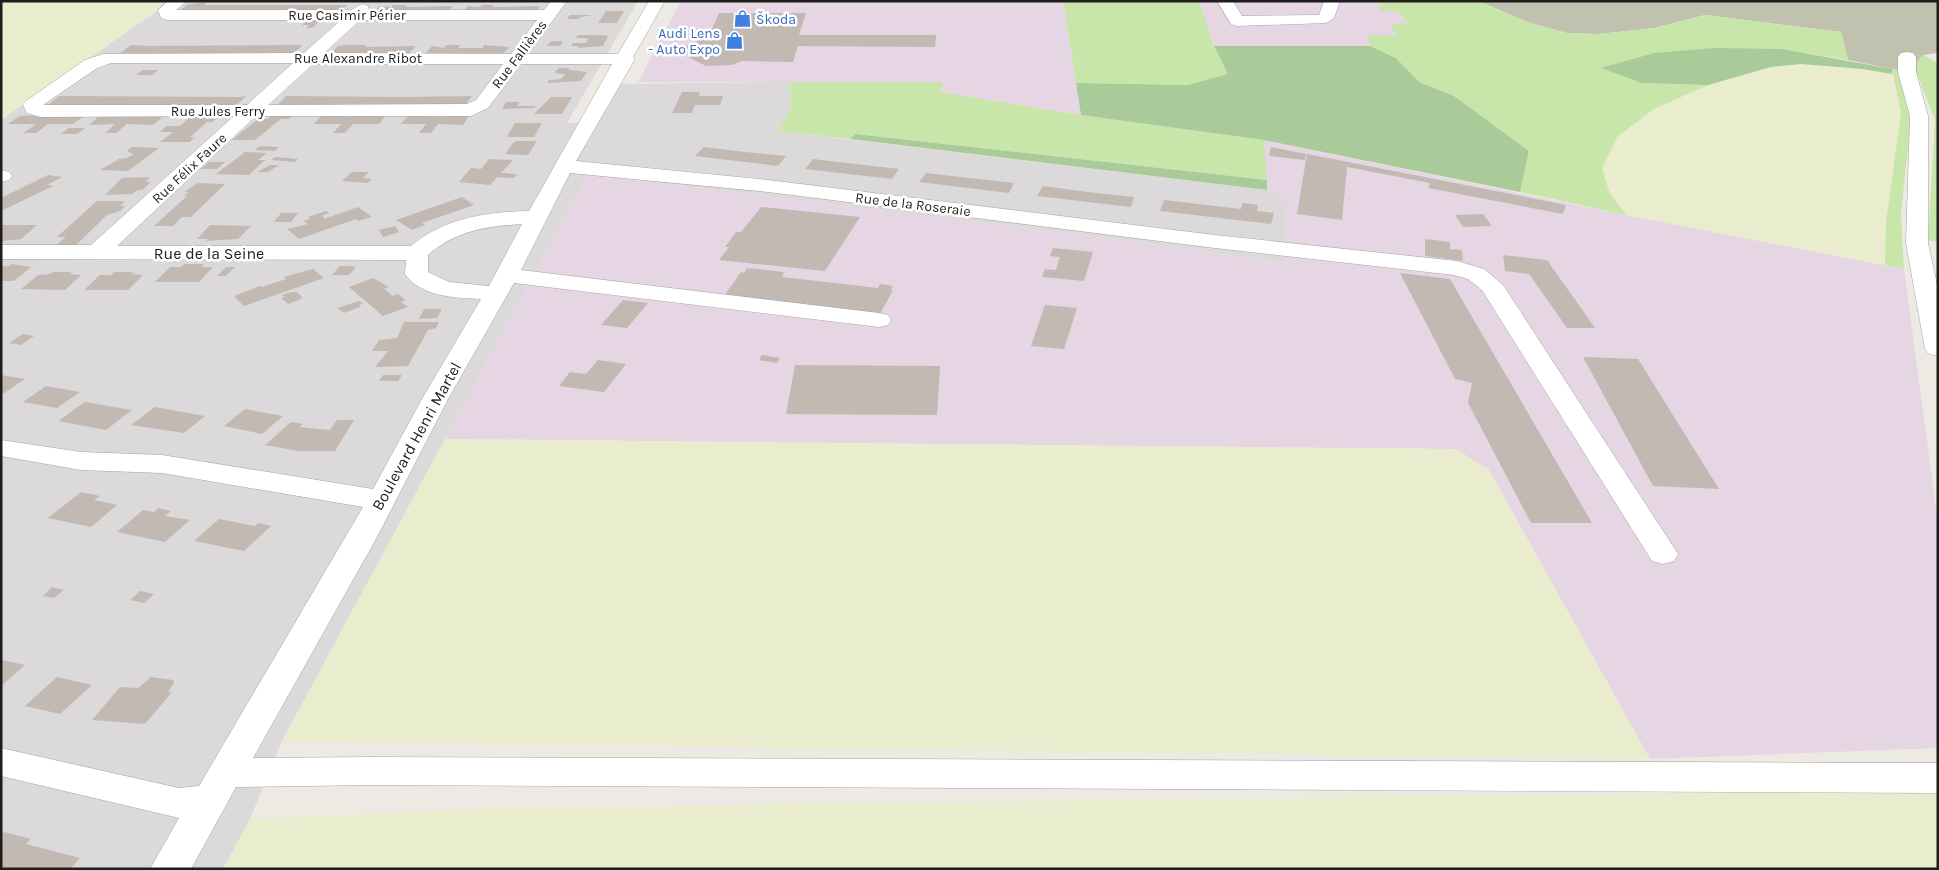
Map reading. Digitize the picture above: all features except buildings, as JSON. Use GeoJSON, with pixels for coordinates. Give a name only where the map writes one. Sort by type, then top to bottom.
{"type":"FeatureCollection","features":[{"type":"Feature","properties":{"kind":"street","name":"Rue Casimir Périer"},"geometry":{"type":"LineString","coordinates":[[179,1],[166,10],[167,15],[356,15],[554,8]]}},
{"type":"Feature","properties":{"kind":"street","name":"Rue Félix Faure"},"geometry":{"type":"LineString","coordinates":[[96,253],[369,1]]}},
{"type":"Feature","properties":{"kind":"street","name":"Boulevard Henri Martel"},"geometry":{"type":"LineString","coordinates":[[170,869],[362,538],[435,398],[502,284],[564,166],[657,1]]}},
{"type":"Feature","properties":{"kind":"street"},"geometry":{"type":"LineString","coordinates":[[1225,1],[1237,21],[1316,20],[1326,18],[1332,1]]}},
{"type":"Feature","properties":{"kind":"street","name":"Rue Fallières"},"geometry":{"type":"LineString","coordinates":[[479,107],[554,8]]}},
{"type":"Feature","properties":{"kind":"street"},"geometry":{"type":"LineString","coordinates":[[1907,57],[1907,72],[1919,116],[1916,242],[1938,349]]}},
{"type":"Feature","properties":{"kind":"street","name":"Rue Alexandre Ribot"},"geometry":{"type":"LineString","coordinates":[[91,64],[109,58],[626,58]]}},
{"type":"Feature","properties":{"kind":"street","name":"Rue Jules Ferry"},"geometry":{"type":"LineString","coordinates":[[91,64],[32,105],[34,109],[252,111],[464,110],[479,107]]}},
{"type":"Feature","properties":{"kind":"street","name":"Rue de la Roseraie"},"geometry":{"type":"LineString","coordinates":[[564,166],[622,170],[764,185],[1262,248],[1457,268],[1476,274],[1491,285],[1663,554]]}},
{"type":"Feature","properties":{"kind":"street"},"geometry":{"type":"LineString","coordinates":[[537,217],[493,220],[460,227],[426,243],[416,253],[417,274],[428,284],[445,289],[502,284],[879,320]]}},
{"type":"Feature","properties":{"kind":"street","name":"Rue de la Seine"},"geometry":{"type":"LineString","coordinates":[[1,252],[416,253]]}},
{"type":"Feature","properties":{"kind":"street"},"geometry":{"type":"LineString","coordinates":[[1,448],[81,461],[162,464],[358,498],[381,499]]}},
{"type":"Feature","properties":{"kind":"street"},"geometry":{"type":"LineString","coordinates":[[1,762],[179,803],[217,786],[382,771],[1639,775],[1938,778]]}},
{"type":"Feature","properties":{"kind":"shaded area"},"geometry":{"type":"Polygon","coordinates":[[[1,1],[171,1],[1,120],[1,1]]]}},
{"type":"Feature","properties":{"kind":"shaded area"},"geometry":{"type":"Polygon","coordinates":[[[171,1],[638,1],[567,123],[589,123],[612,84],[790,82],[791,109],[778,131],[1267,190],[1286,202],[1284,263],[1129,241],[588,174],[282,741],[250,819],[223,869],[1,869],[1,120],[171,1]]]}},
{"type":"Feature","properties":{"kind":"shaded area"},"geometry":{"type":"Polygon","coordinates":[[[681,1],[1063,1],[1081,115],[941,92],[943,82],[638,82],[681,1]]]}},
{"type":"Feature","properties":{"kind":"shaded area"},"geometry":{"type":"Polygon","coordinates":[[[1199,1],[1378,1],[1381,6],[1378,6],[1397,11],[1407,24],[1391,25],[1397,35],[1369,35],[1370,46],[1214,46],[1199,1]]]}},
{"type":"Feature","properties":{"kind":"shaded area"},"geometry":{"type":"Polygon","coordinates":[[[1479,1],[1938,1],[1938,53],[1923,55],[1917,62],[1917,74],[1848,60],[1841,32],[1705,15],[1654,28],[1599,34],[1567,33],[1527,22],[1479,1]]]}},
{"type":"Feature","properties":{"kind":"shaded area"},"geometry":{"type":"Polygon","coordinates":[[[1801,64],[1862,69],[1892,74],[1901,113],[1887,222],[1885,265],[1626,215],[1609,191],[1602,167],[1617,137],[1654,109],[1708,85],[1771,67],[1801,64]]]}},
{"type":"Feature","properties":{"kind":"shaded area"},"geometry":{"type":"Polygon","coordinates":[[[1264,140],[1605,211],[1904,269],[1938,523],[1938,748],[1650,759],[1489,470],[1456,449],[445,439],[588,174],[1129,241],[1283,263],[1286,202],[1267,190],[1264,140]]]}},
{"type":"Feature","properties":{"kind":"shaded area"},"geometry":{"type":"Polygon","coordinates":[[[445,439],[1456,449],[1489,470],[1650,759],[282,741],[445,439]]]}},
{"type":"Feature","properties":{"kind":"shaded area"},"geometry":{"type":"Polygon","coordinates":[[[1938,790],[1938,869],[224,869],[250,819],[498,808],[1938,790]]]}},
{"type":"Feature","properties":{"kind":"green space"},"geometry":{"type":"Polygon","coordinates":[[[1063,1],[1199,1],[1214,46],[1229,74],[1188,85],[1076,83],[1063,1]]]}},
{"type":"Feature","properties":{"kind":"green space"},"geometry":{"type":"Polygon","coordinates":[[[1378,1],[1479,1],[1527,22],[1567,33],[1599,34],[1654,28],[1705,15],[1841,32],[1848,60],[1782,49],[1642,83],[1708,85],[1654,109],[1617,137],[1602,168],[1609,191],[1626,215],[1520,192],[1529,151],[1454,96],[1419,82],[1396,58],[1370,46],[1368,35],[1396,35],[1390,24],[1407,23],[1397,11],[1381,11],[1377,7],[1381,6],[1378,1]]]}},
{"type":"Feature","properties":{"kind":"green space"},"geometry":{"type":"Polygon","coordinates":[[[1214,46],[1370,46],[1396,58],[1419,82],[1454,96],[1529,151],[1520,192],[1264,140],[1081,115],[1076,83],[1188,85],[1228,74],[1214,46]]]}},
{"type":"Feature","properties":{"kind":"green space"},"geometry":{"type":"Polygon","coordinates":[[[1714,48],[1782,49],[1892,69],[1892,74],[1862,69],[1801,64],[1771,67],[1708,85],[1642,83],[1601,68],[1654,53],[1714,48]]]}},
{"type":"Feature","properties":{"kind":"green space"},"geometry":{"type":"Polygon","coordinates":[[[1923,55],[1938,63],[1938,242],[1928,240],[1935,120],[1917,74],[1917,61],[1923,55]]]}},
{"type":"Feature","properties":{"kind":"green space"},"geometry":{"type":"Polygon","coordinates":[[[1892,69],[1898,70],[1909,113],[1909,136],[1901,214],[1904,269],[1885,265],[1886,222],[1901,113],[1892,69]]]}},
{"type":"Feature","properties":{"kind":"green space"},"geometry":{"type":"Polygon","coordinates":[[[790,82],[943,82],[941,92],[1081,115],[1264,140],[1267,180],[855,134],[850,139],[778,131],[791,109],[790,82]]]}},
{"type":"Feature","properties":{"kind":"green space"},"geometry":{"type":"Polygon","coordinates":[[[855,134],[1267,180],[1267,190],[850,139],[855,134]]]}},
{"type":"Feature","properties":{"kind":"place","name":"Škoda"},"geometry":{"type":"Point","coordinates":[742,19]}},
{"type":"Feature","properties":{"kind":"place","name":"Audi Lens - Auto Expo"},"geometry":{"type":"Point","coordinates":[734,41]}}]}
